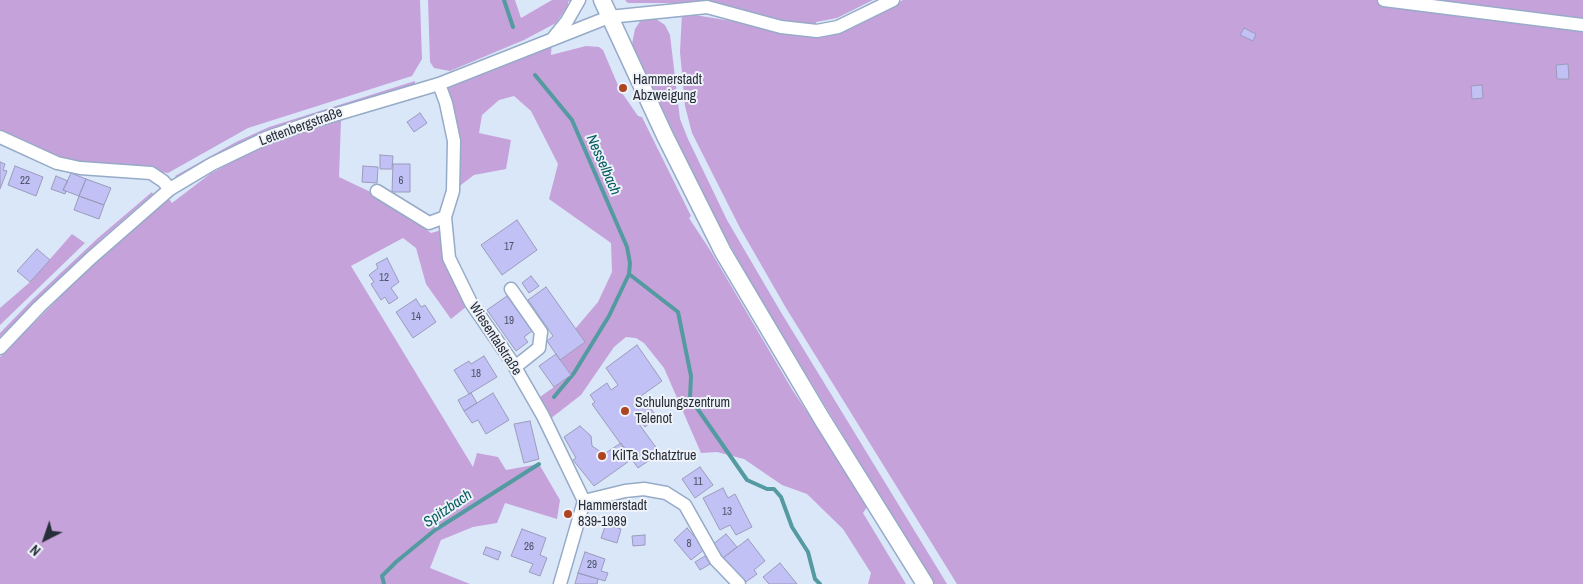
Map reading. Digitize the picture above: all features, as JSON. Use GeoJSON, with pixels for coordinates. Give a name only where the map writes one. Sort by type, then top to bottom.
{"type":"FeatureCollection","features":[{"type":"Feature","properties":{"kind":"main road"},"geometry":{"type":"LineString","coordinates":[[602,0],[723,252],[822,419],[925,584]]}},
{"type":"Feature","properties":{"kind":"street"},"geometry":{"type":"LineString","coordinates":[[552,40],[567,22],[579,0]]}},
{"type":"Feature","properties":{"kind":"street","name":"Lettenbergstraße"},"geometry":{"type":"LineString","coordinates":[[0,348],[58,289],[170,189],[212,164],[266,138],[324,118],[439,84],[609,17],[707,7],[781,28],[817,31],[838,26],[892,0]]}},
{"type":"Feature","properties":{"kind":"street"},"geometry":{"type":"LineString","coordinates":[[1384,0],[1583,26]]}},
{"type":"Feature","properties":{"kind":"street","name":"Wiesentalstraße"},"geometry":{"type":"LineString","coordinates":[[439,84],[446,103],[454,141],[453,191],[445,218],[449,258],[471,302],[515,367],[575,479],[584,501]]}},
{"type":"Feature","properties":{"kind":"street"},"geometry":{"type":"LineString","coordinates":[[0,136],[56,163],[80,168],[150,173],[163,181],[170,189]]}},
{"type":"Feature","properties":{"kind":"street"},"geometry":{"type":"LineString","coordinates":[[377,190],[429,223],[445,218]]}},
{"type":"Feature","properties":{"kind":"street"},"geometry":{"type":"LineString","coordinates":[[511,289],[541,332],[539,348],[515,367]]}},
{"type":"Feature","properties":{"kind":"street"},"geometry":{"type":"LineString","coordinates":[[560,584],[584,501],[625,491],[644,490],[666,493],[685,505],[716,560],[739,584]]}},
{"type":"Feature","properties":{"kind":"shaded area"},"geometry":{"type":"Polygon","coordinates":[[[0,0],[420,0],[422,59],[412,76],[248,128],[168,173],[112,164],[68,163],[0,132],[0,0]]]}},
{"type":"Feature","properties":{"kind":"shaded area"},"geometry":{"type":"Polygon","coordinates":[[[428,0],[515,0],[521,18],[552,0],[573,0],[572,3],[568,1],[568,6],[556,23],[524,40],[450,71],[434,68],[430,62],[428,0]]]}},
{"type":"Feature","properties":{"kind":"shaded area"},"geometry":{"type":"Polygon","coordinates":[[[625,0],[873,0],[837,18],[816,22],[816,34],[886,9],[903,0],[1583,0],[1583,20],[1575,19],[1571,30],[1583,32],[1583,584],[957,584],[786,308],[740,228],[692,133],[685,106],[680,52],[682,13],[751,24],[756,13],[709,3],[628,3],[625,0]]]}},
{"type":"Feature","properties":{"kind":"shaded area"},"geometry":{"type":"Polygon","coordinates":[[[656,19],[665,25],[670,35],[680,119],[727,220],[779,309],[947,584],[933,584],[755,290],[708,206],[632,44],[635,29],[641,20],[656,19]]]}},
{"type":"Feature","properties":{"kind":"shaded area"},"geometry":{"type":"Polygon","coordinates":[[[552,40],[551,55],[586,46],[599,47],[603,50],[620,90],[638,116],[642,117],[691,216],[689,218],[710,250],[793,391],[869,504],[863,513],[906,584],[868,584],[871,573],[843,529],[807,494],[782,485],[744,459],[717,452],[701,453],[664,368],[644,343],[636,338],[626,337],[614,347],[581,395],[550,419],[537,399],[571,375],[560,360],[585,342],[575,329],[598,302],[612,272],[611,243],[549,199],[558,164],[531,111],[514,96],[499,100],[482,115],[479,133],[511,140],[506,169],[474,175],[453,191],[454,141],[439,84],[552,40]]]}},
{"type":"Feature","properties":{"kind":"shaded area"},"geometry":{"type":"Polygon","coordinates":[[[415,81],[415,84],[405,89],[331,110],[256,136],[177,178],[175,176],[236,142],[269,127],[415,81]]]}},
{"type":"Feature","properties":{"kind":"shaded area"},"geometry":{"type":"Polygon","coordinates":[[[341,120],[339,177],[379,196],[431,233],[445,229],[471,303],[451,319],[426,284],[416,248],[403,238],[351,266],[473,467],[477,453],[498,457],[506,470],[539,464],[560,500],[557,519],[505,503],[497,523],[473,527],[441,540],[430,568],[470,584],[0,584],[0,357],[83,274],[169,199],[172,203],[210,174],[257,148],[341,120]]]}},
{"type":"Feature","properties":{"kind":"shaded area"},"geometry":{"type":"Polygon","coordinates":[[[152,192],[153,194],[100,240],[0,337],[0,333],[32,300],[98,238],[152,192]]]}},
{"type":"Feature","properties":{"kind":"shaded area"},"geometry":{"type":"Polygon","coordinates":[[[72,234],[85,243],[0,325],[0,308],[30,282],[72,234]]]}},
{"type":"Feature","properties":{"kind":"building"},"geometry":{"type":"Polygon","coordinates":[[[1244,28],[1256,34],[1253,41],[1240,35],[1244,28]]]}},
{"type":"Feature","properties":{"kind":"building"},"geometry":{"type":"Polygon","coordinates":[[[1568,64],[1569,79],[1557,79],[1556,65],[1568,64]]]}},
{"type":"Feature","properties":{"kind":"building"},"geometry":{"type":"Polygon","coordinates":[[[1482,85],[1483,98],[1472,99],[1471,86],[1482,85]]]}},
{"type":"Feature","properties":{"kind":"building"},"geometry":{"type":"Polygon","coordinates":[[[420,113],[427,123],[414,132],[407,122],[420,113]]]}},
{"type":"Feature","properties":{"kind":"building"},"geometry":{"type":"Polygon","coordinates":[[[380,155],[393,156],[392,169],[380,169],[380,155]]]}},
{"type":"Feature","properties":{"kind":"building"},"geometry":{"type":"Polygon","coordinates":[[[0,162],[5,164],[3,170],[7,171],[0,189],[0,162]]]}},
{"type":"Feature","properties":{"kind":"building"},"geometry":{"type":"Polygon","coordinates":[[[393,164],[410,164],[410,192],[392,192],[393,164]]]}},
{"type":"Feature","properties":{"kind":"building"},"geometry":{"type":"Polygon","coordinates":[[[15,166],[43,177],[36,196],[8,185],[15,166]]]}},
{"type":"Feature","properties":{"kind":"building"},"geometry":{"type":"Polygon","coordinates":[[[363,166],[378,167],[377,183],[362,182],[363,166]]]}},
{"type":"Feature","properties":{"kind":"building"},"geometry":{"type":"Polygon","coordinates":[[[71,173],[86,179],[79,196],[63,190],[71,173]]]}},
{"type":"Feature","properties":{"kind":"building"},"geometry":{"type":"Polygon","coordinates":[[[56,176],[68,181],[63,190],[66,191],[65,194],[51,189],[56,176]]]}},
{"type":"Feature","properties":{"kind":"building"},"geometry":{"type":"Polygon","coordinates":[[[86,179],[111,188],[104,205],[79,196],[86,179]]]}},
{"type":"Feature","properties":{"kind":"building"},"geometry":{"type":"Polygon","coordinates":[[[79,196],[104,205],[99,219],[74,210],[79,196]]]}},
{"type":"Feature","properties":{"kind":"building"},"geometry":{"type":"Polygon","coordinates":[[[517,220],[537,250],[502,275],[481,245],[517,220]]]}},
{"type":"Feature","properties":{"kind":"building"},"geometry":{"type":"Polygon","coordinates":[[[37,249],[50,260],[30,282],[17,271],[37,249]]]}},
{"type":"Feature","properties":{"kind":"building"},"geometry":{"type":"Polygon","coordinates":[[[387,258],[399,282],[391,288],[398,298],[389,304],[385,297],[381,300],[371,284],[374,282],[369,275],[378,268],[376,264],[387,258]]]}},
{"type":"Feature","properties":{"kind":"building"},"geometry":{"type":"Polygon","coordinates":[[[531,276],[539,286],[529,293],[522,283],[531,276]]]}},
{"type":"Feature","properties":{"kind":"building"},"geometry":{"type":"Polygon","coordinates":[[[546,287],[585,342],[560,360],[547,341],[553,336],[528,300],[546,287]]]}},
{"type":"Feature","properties":{"kind":"building"},"geometry":{"type":"Polygon","coordinates":[[[507,296],[532,331],[524,337],[528,342],[516,351],[487,310],[507,296]]]}},
{"type":"Feature","properties":{"kind":"building"},"geometry":{"type":"Polygon","coordinates":[[[416,299],[421,307],[425,305],[436,322],[413,338],[396,312],[416,299]]]}},
{"type":"Feature","properties":{"kind":"building","name":"Schulungszentrum Telenot"},"geometry":{"type":"Polygon","coordinates":[[[637,345],[662,381],[641,396],[657,417],[645,427],[641,422],[639,424],[660,453],[638,468],[592,404],[595,402],[590,395],[607,383],[611,390],[618,385],[606,368],[637,345]]]}},
{"type":"Feature","properties":{"kind":"building"},"geometry":{"type":"Polygon","coordinates":[[[556,354],[571,375],[554,387],[539,366],[556,354]]]}},
{"type":"Feature","properties":{"kind":"building"},"geometry":{"type":"Polygon","coordinates":[[[484,356],[497,377],[469,394],[454,370],[469,361],[471,364],[484,356]]]}},
{"type":"Feature","properties":{"kind":"building"},"geometry":{"type":"Polygon","coordinates":[[[471,393],[477,403],[464,411],[458,400],[471,393]]]}},
{"type":"Feature","properties":{"kind":"building"},"geometry":{"type":"Polygon","coordinates":[[[493,393],[509,420],[486,434],[478,420],[472,423],[464,411],[493,393]]]}},
{"type":"Feature","properties":{"kind":"building"},"geometry":{"type":"Polygon","coordinates":[[[530,421],[539,459],[524,463],[514,424],[530,421]]]}},
{"type":"Feature","properties":{"kind":"building","name":"KiITa Schatztrue"},"geometry":{"type":"Polygon","coordinates":[[[580,426],[591,436],[592,446],[604,454],[621,443],[632,459],[594,486],[573,460],[576,458],[564,437],[580,426]]]}},
{"type":"Feature","properties":{"kind":"building"},"geometry":{"type":"Polygon","coordinates":[[[700,467],[713,485],[695,498],[682,479],[700,467]]]}},
{"type":"Feature","properties":{"kind":"building"},"geometry":{"type":"Polygon","coordinates":[[[723,488],[728,498],[735,494],[752,527],[736,535],[730,525],[720,530],[703,498],[723,488]]]}},
{"type":"Feature","properties":{"kind":"building"},"geometry":{"type":"Polygon","coordinates":[[[606,524],[621,529],[617,543],[601,538],[606,524]]]}},
{"type":"Feature","properties":{"kind":"building"},"geometry":{"type":"Polygon","coordinates":[[[687,528],[705,549],[691,560],[674,540],[687,528]]]}},
{"type":"Feature","properties":{"kind":"building"},"geometry":{"type":"Polygon","coordinates":[[[522,529],[546,538],[540,555],[547,558],[540,576],[529,572],[533,564],[511,556],[522,529]]]}},
{"type":"Feature","properties":{"kind":"building"},"geometry":{"type":"Polygon","coordinates":[[[726,534],[737,547],[723,558],[712,545],[726,534]]]}},
{"type":"Feature","properties":{"kind":"building"},"geometry":{"type":"Polygon","coordinates":[[[645,535],[645,545],[633,546],[632,536],[645,535]]]}},
{"type":"Feature","properties":{"kind":"building"},"geometry":{"type":"Polygon","coordinates":[[[748,539],[765,561],[754,570],[757,574],[743,584],[723,558],[748,539]]]}},
{"type":"Feature","properties":{"kind":"building"},"geometry":{"type":"Polygon","coordinates":[[[486,547],[501,552],[498,560],[483,554],[486,547]]]}},
{"type":"Feature","properties":{"kind":"building"},"geometry":{"type":"Polygon","coordinates":[[[585,552],[605,559],[601,571],[608,573],[605,581],[578,573],[585,552]]]}},
{"type":"Feature","properties":{"kind":"building"},"geometry":{"type":"Polygon","coordinates":[[[705,556],[710,564],[700,570],[695,562],[705,556]]]}},
{"type":"Feature","properties":{"kind":"building"},"geometry":{"type":"Polygon","coordinates":[[[780,563],[797,584],[769,584],[763,577],[780,563]]]}},
{"type":"Feature","properties":{"kind":"building"},"geometry":{"type":"Polygon","coordinates":[[[578,573],[598,579],[597,584],[575,584],[578,573]]]}},
{"type":"Feature","properties":{"kind":"waterway","name":"Nesselbach"},"geometry":{"type":"LineString","coordinates":[[504,0],[513,27]]}},
{"type":"Feature","properties":{"kind":"waterway","name":"Nesselbach"},"geometry":{"type":"LineString","coordinates":[[535,75],[572,120],[627,247],[630,263],[629,274],[609,316],[574,373],[554,397]]}},
{"type":"Feature","properties":{"kind":"waterway"},"geometry":{"type":"LineString","coordinates":[[629,274],[678,312],[691,376],[690,398],[747,480],[767,489],[774,489],[781,497],[792,527],[808,552],[815,579],[820,584]]}},
{"type":"Feature","properties":{"kind":"waterway","name":"Spitzbach"},"geometry":{"type":"LineString","coordinates":[[384,584],[382,576],[435,530],[539,464]]}},
{"type":"Feature","properties":{"kind":"place","name":"Hammerstadt Abzweigung"},"geometry":{"type":"Point","coordinates":[623,88]}},
{"type":"Feature","properties":{"kind":"place","name":"Schulungszentrum Telenot"},"geometry":{"type":"Point","coordinates":[625,411]}},
{"type":"Feature","properties":{"kind":"place","name":"KiITa Schatztrue"},"geometry":{"type":"Point","coordinates":[602,456]}},
{"type":"Feature","properties":{"kind":"place","name":"Hammerstadt 839-1989"},"geometry":{"type":"Point","coordinates":[568,514]}}]}
